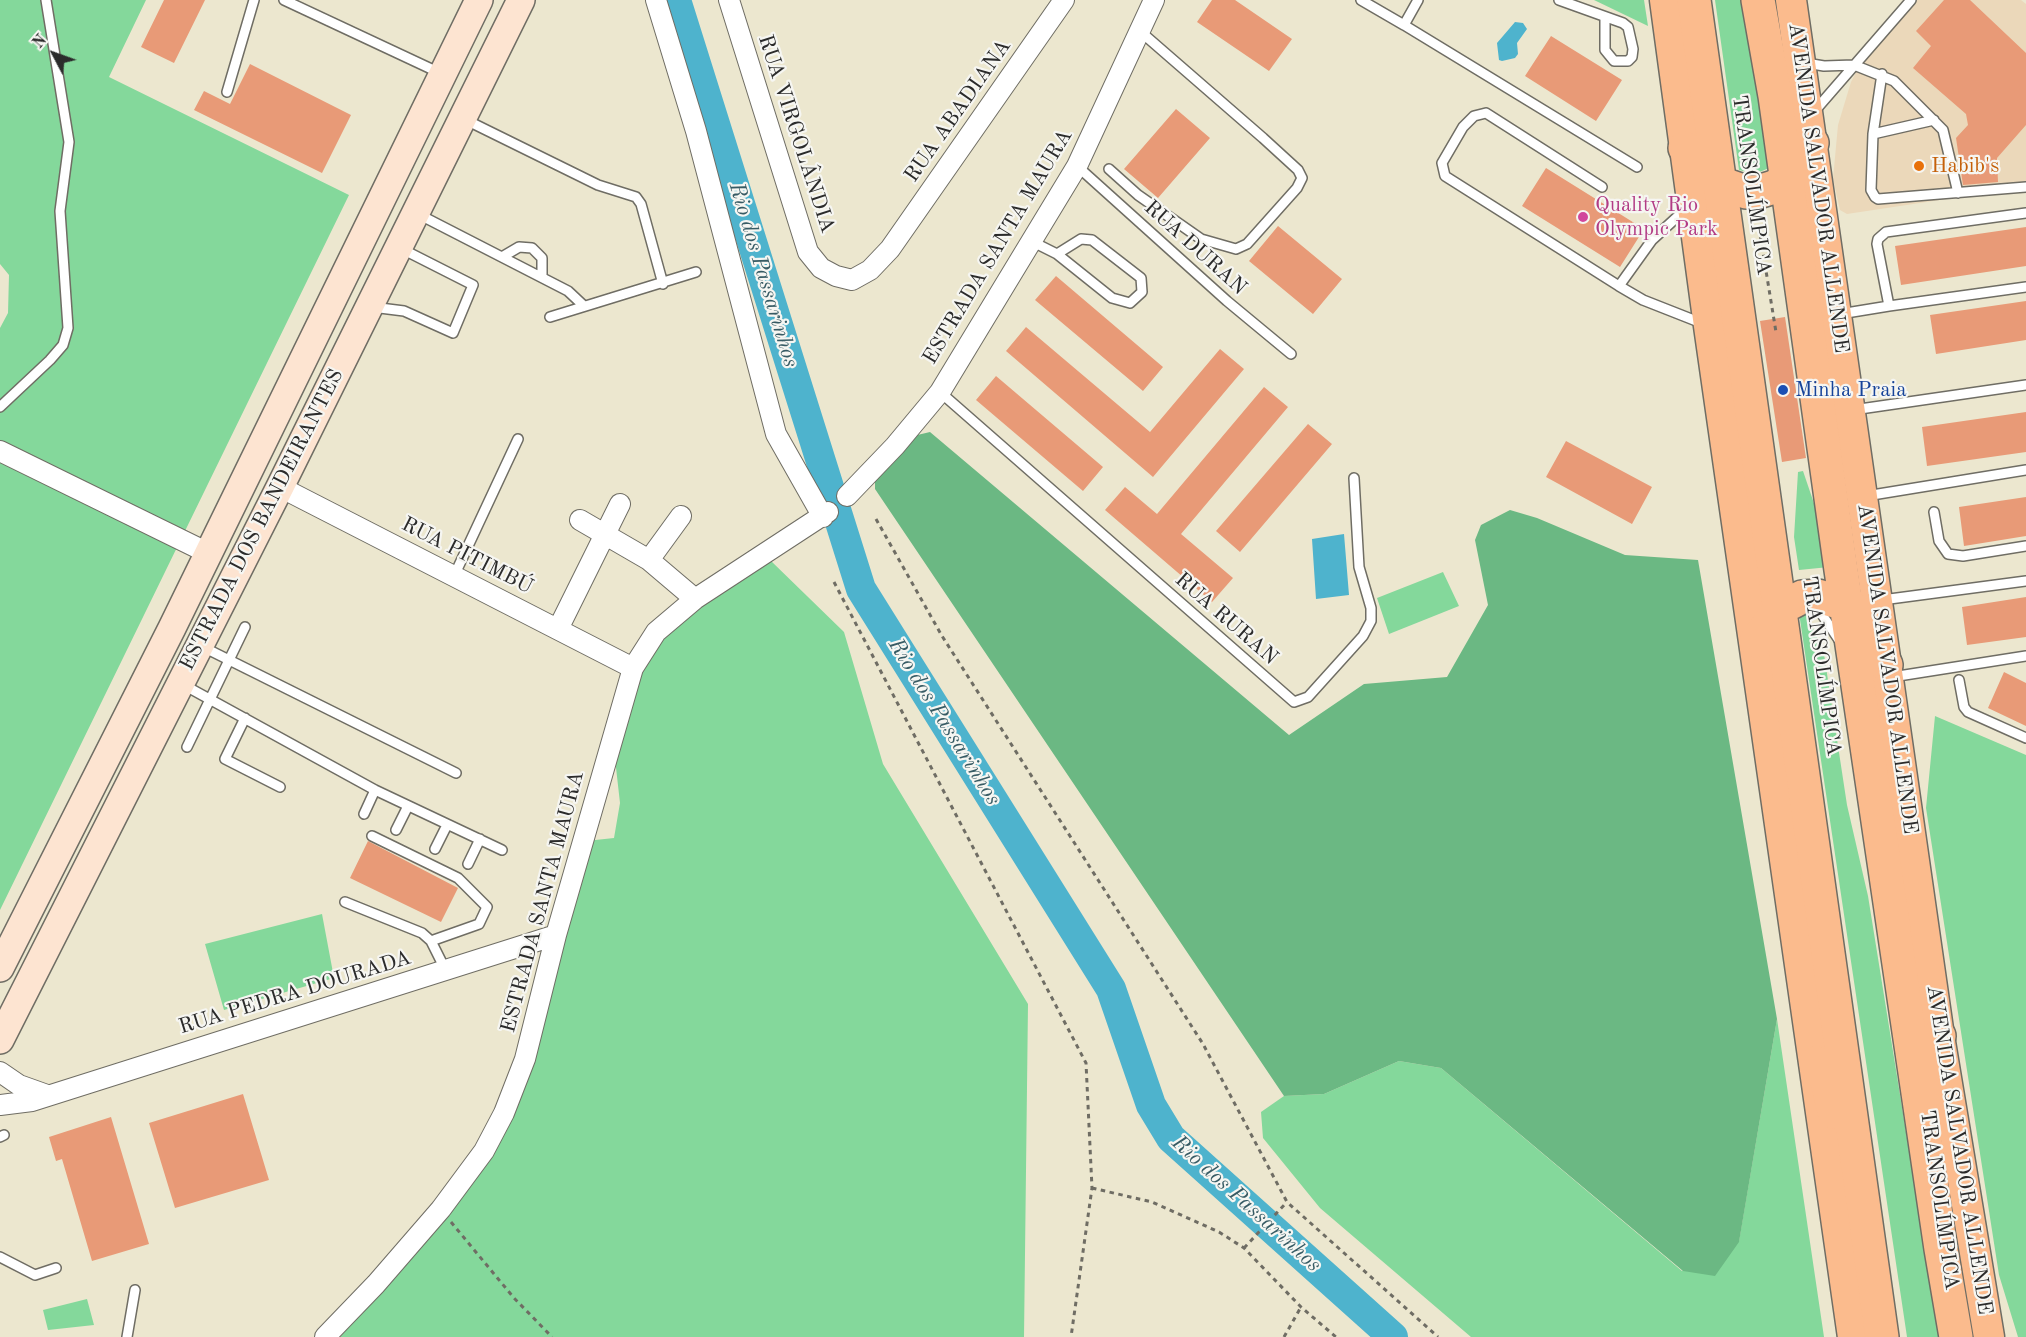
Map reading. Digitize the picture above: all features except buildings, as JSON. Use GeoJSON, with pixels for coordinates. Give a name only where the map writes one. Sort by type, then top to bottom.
{"type":"FeatureCollection","features":[{"type":"Feature","properties":{"kind":"highway","name":"AVENIDA SALVADOR ALLENDE"},"geometry":{"type":"LineString","coordinates":[[1694,0],[1730,187],[1822,601],[1956,1337]]}},
{"type":"Feature","properties":{"kind":"highway","name":"AVENIDA SALVADOR ALLENDE"},"geometry":{"type":"LineString","coordinates":[[1758,0],[1822,601],[1866,1232],[1882,1337]]}},
{"type":"Feature","properties":{"kind":"highway"},"geometry":{"type":"LineString","coordinates":[[1685,148],[1730,187],[1758,192],[1777,185],[1800,165],[1811,130]]}},
{"type":"Feature","properties":{"kind":"highway"},"geometry":{"type":"LineString","coordinates":[[1756,641],[1822,601],[1865,624],[1877,654],[1887,671]]}},
{"type":"Feature","properties":{"kind":"highway"},"geometry":{"type":"LineString","coordinates":[[1939,1036],[1933,1049],[1932,1062],[1938,1110],[1941,1249]]}},
{"type":"Feature","properties":{"kind":"highway"},"geometry":{"type":"LineString","coordinates":[[1816,1063],[1826,1078],[1854,1202],[1866,1232]]}},
{"type":"Feature","properties":{"kind":"main road","name":"ESTRADA DOS BANDEIRANTES"},"geometry":{"type":"LineString","coordinates":[[0,968],[208,553],[479,0]]}},
{"type":"Feature","properties":{"kind":"main road","name":"ESTRADA DOS BANDEIRANTES"},"geometry":{"type":"LineString","coordinates":[[0,1040],[280,487],[521,0]]}},
{"type":"Feature","properties":{"kind":"main road"},"geometry":{"type":"LineString","coordinates":[[1665,0],[1709,326],[1756,641],[1853,1337]]}},
{"type":"Feature","properties":{"kind":"main road","name":"AVENIDA SALVADOR ALLENDE"},"geometry":{"type":"LineString","coordinates":[[1791,0],[1864,496],[1822,601]]}},
{"type":"Feature","properties":{"kind":"main road"},"geometry":{"type":"LineString","coordinates":[[336,290],[340,314],[348,319],[357,318],[369,306]]}},
{"type":"Feature","properties":{"kind":"main road","name":"AVENIDA SALVADOR ALLENDE"},"geometry":{"type":"LineString","coordinates":[[1887,671],[1939,1036],[1989,1337]]}},
{"type":"Feature","properties":{"kind":"main road"},"geometry":{"type":"LineString","coordinates":[[0,986],[21,976],[39,963]]}},
{"type":"Feature","properties":{"kind":"street","name":"ESTRADA SANTA MAURA"},"geometry":{"type":"LineString","coordinates":[[325,1337],[376,1284],[441,1209],[484,1151],[504,1113],[525,1059],[556,935],[633,668],[656,632],[695,599],[826,515],[776,434],[696,131],[656,0]]}},
{"type":"Feature","properties":{"kind":"street","name":"RUA VIRGOLÂNDIA"},"geometry":{"type":"LineString","coordinates":[[729,0],[808,252],[821,268],[836,276],[852,280],[870,270],[890,249]]}},
{"type":"Feature","properties":{"kind":"street","name":"RUA ABADIANA"},"geometry":{"type":"LineString","coordinates":[[890,249],[1064,0]]}},
{"type":"Feature","properties":{"kind":"street","name":"ESTRADA SANTA MAURA"},"geometry":{"type":"LineString","coordinates":[[847,496],[895,446],[940,392],[1077,166],[1154,0]]}},
{"type":"Feature","properties":{"kind":"street"},"geometry":{"type":"LineString","coordinates":[[0,451],[208,553]]}},
{"type":"Feature","properties":{"kind":"street","name":"RUA PITIMBÚ"},"geometry":{"type":"LineString","coordinates":[[280,487],[633,668]]}},
{"type":"Feature","properties":{"kind":"street"},"geometry":{"type":"LineString","coordinates":[[558,629],[620,504]]}},
{"type":"Feature","properties":{"kind":"street"},"geometry":{"type":"LineString","coordinates":[[649,560],[681,516]]}},
{"type":"Feature","properties":{"kind":"street"},"geometry":{"type":"LineString","coordinates":[[580,520],[649,560],[695,599]]}},
{"type":"Feature","properties":{"kind":"street","name":"RUA PEDRA DOURADA"},"geometry":{"type":"LineString","coordinates":[[0,1105],[18,1105],[556,935]]}},
{"type":"Feature","properties":{"kind":"street"},"geometry":{"type":"LineString","coordinates":[[0,1072],[19,1085],[47,1095]]}},
{"type":"Feature","properties":{"kind":"lane"},"geometry":{"type":"LineString","coordinates":[[0,407],[63,345],[68,328],[60,210],[69,142],[46,0]]}},
{"type":"Feature","properties":{"kind":"lane"},"geometry":{"type":"LineString","coordinates":[[227,92],[254,0]]}},
{"type":"Feature","properties":{"kind":"lane"},"geometry":{"type":"LineString","coordinates":[[284,0],[442,74]]}},
{"type":"Feature","properties":{"kind":"lane"},"geometry":{"type":"LineString","coordinates":[[1361,0],[1637,167]]}},
{"type":"Feature","properties":{"kind":"lane"},"geometry":{"type":"LineString","coordinates":[[1404,25],[1418,0]]}},
{"type":"Feature","properties":{"kind":"lane"},"geometry":{"type":"LineString","coordinates":[[1559,0],[1605,17],[1628,27],[1633,49],[1632,57],[1628,61],[1614,61],[1605,50],[1605,17]]}},
{"type":"Feature","properties":{"kind":"lane"},"geometry":{"type":"LineString","coordinates":[[1748,0],[1753,35]]}},
{"type":"Feature","properties":{"kind":"lane"},"geometry":{"type":"LineString","coordinates":[[1811,130],[1854,65],[1911,0]]}},
{"type":"Feature","properties":{"kind":"lane"},"geometry":{"type":"LineString","coordinates":[[1109,170],[1138,195],[1201,239],[1236,249],[1247,244],[1297,188],[1302,178],[1298,170],[1263,138],[1141,32]]}},
{"type":"Feature","properties":{"kind":"lane"},"geometry":{"type":"LineString","coordinates":[[1801,62],[1817,66],[1854,65],[1882,74],[1909,93],[1943,130],[1948,141],[1958,193]]}},
{"type":"Feature","properties":{"kind":"lane"},"geometry":{"type":"LineString","coordinates":[[1882,74],[1873,134],[1871,190],[1875,197],[1878,199],[2026,187]]}},
{"type":"Feature","properties":{"kind":"lane"},"geometry":{"type":"LineString","coordinates":[[1602,187],[1486,113],[1474,116],[1463,127],[1442,163],[1445,176],[1619,286],[1643,300],[1709,326]]}},
{"type":"Feature","properties":{"kind":"lane"},"geometry":{"type":"LineString","coordinates":[[463,119],[598,185],[636,196],[641,204],[663,284]]}},
{"type":"Feature","properties":{"kind":"lane"},"geometry":{"type":"LineString","coordinates":[[1873,134],[1934,120]]}},
{"type":"Feature","properties":{"kind":"lane","name":"RUA DURAN"},"geometry":{"type":"LineString","coordinates":[[1077,166],[1227,301],[1291,354]]}},
{"type":"Feature","properties":{"kind":"lane"},"geometry":{"type":"LineString","coordinates":[[1619,286],[1652,240],[1692,203]]}},
{"type":"Feature","properties":{"kind":"lane"},"geometry":{"type":"LineString","coordinates":[[416,213],[542,277],[575,296],[584,306]]}},
{"type":"Feature","properties":{"kind":"lane"},"geometry":{"type":"LineString","coordinates":[[1889,306],[1877,244],[1878,239],[1886,231],[2026,213]]}},
{"type":"Feature","properties":{"kind":"lane"},"geometry":{"type":"LineString","coordinates":[[1031,241],[1057,254],[1112,298],[1130,303],[1142,292],[1144,287],[1140,278],[1092,240],[1081,239],[1057,254]]}},
{"type":"Feature","properties":{"kind":"lane"},"geometry":{"type":"LineString","coordinates":[[369,306],[404,311],[453,333],[473,285],[399,247]]}},
{"type":"Feature","properties":{"kind":"lane"},"geometry":{"type":"LineString","coordinates":[[502,257],[519,247],[532,248],[542,258],[542,277]]}},
{"type":"Feature","properties":{"kind":"lane"},"geometry":{"type":"LineString","coordinates":[[550,317],[696,272]]}},
{"type":"Feature","properties":{"kind":"lane"},"geometry":{"type":"LineString","coordinates":[[1837,314],[2026,287]]}},
{"type":"Feature","properties":{"kind":"lane"},"geometry":{"type":"LineString","coordinates":[[1851,411],[2026,385]]}},
{"type":"Feature","properties":{"kind":"lane","name":"RUA RURAN"},"geometry":{"type":"LineString","coordinates":[[940,392],[1294,702],[1308,697],[1363,636],[1371,621],[1371,608],[1359,567],[1354,478]]}},
{"type":"Feature","properties":{"kind":"lane"},"geometry":{"type":"LineString","coordinates":[[454,576],[518,439]]}},
{"type":"Feature","properties":{"kind":"lane"},"geometry":{"type":"LineString","coordinates":[[1864,496],[2026,470]]}},
{"type":"Feature","properties":{"kind":"lane"},"geometry":{"type":"LineString","coordinates":[[1934,512],[1939,541],[1948,554],[1963,556],[2026,546]]}},
{"type":"Feature","properties":{"kind":"lane","name":"TRANSOLÍMPICA"},"geometry":{"type":"LineString","coordinates":[[1822,601],[1841,646],[1826,618],[1822,601],[1827,549]]}},
{"type":"Feature","properties":{"kind":"lane"},"geometry":{"type":"LineString","coordinates":[[1822,601],[2026,581]]}},
{"type":"Feature","properties":{"kind":"lane"},"geometry":{"type":"LineString","coordinates":[[187,747],[245,627]]}},
{"type":"Feature","properties":{"kind":"lane"},"geometry":{"type":"LineString","coordinates":[[200,645],[456,772]]}},
{"type":"Feature","properties":{"kind":"lane"},"geometry":{"type":"LineString","coordinates":[[1887,671],[2026,656]]}},
{"type":"Feature","properties":{"kind":"lane"},"geometry":{"type":"LineString","coordinates":[[1959,680],[1964,707],[1968,712],[2026,738]]}},
{"type":"Feature","properties":{"kind":"lane"},"geometry":{"type":"LineString","coordinates":[[180,683],[375,790],[502,850]]}},
{"type":"Feature","properties":{"kind":"lane"},"geometry":{"type":"LineString","coordinates":[[245,718],[225,759],[280,787]]}},
{"type":"Feature","properties":{"kind":"lane"},"geometry":{"type":"LineString","coordinates":[[364,814],[375,790]]}},
{"type":"Feature","properties":{"kind":"lane"},"geometry":{"type":"LineString","coordinates":[[396,830],[408,806]]}},
{"type":"Feature","properties":{"kind":"lane"},"geometry":{"type":"LineString","coordinates":[[435,849],[447,825]]}},
{"type":"Feature","properties":{"kind":"lane"},"geometry":{"type":"LineString","coordinates":[[372,836],[458,878],[487,907],[479,924],[431,941]]}},
{"type":"Feature","properties":{"kind":"lane"},"geometry":{"type":"LineString","coordinates":[[468,864],[480,839]]}},
{"type":"Feature","properties":{"kind":"lane"},"geometry":{"type":"LineString","coordinates":[[345,902],[422,933],[431,941],[447,971]]}},
{"type":"Feature","properties":{"kind":"lane"},"geometry":{"type":"LineString","coordinates":[[0,1257],[35,1275],[56,1268]]}},
{"type":"Feature","properties":{"kind":"lane"},"geometry":{"type":"LineString","coordinates":[[127,1337],[135,1290]]}},
{"type":"Feature","properties":{"kind":"path"},"geometry":{"type":"LineString","coordinates":[[1759,228],[1776,332]]}},
{"type":"Feature","properties":{"kind":"path"},"geometry":{"type":"LineString","coordinates":[[876,519],[942,636],[1203,1044],[1287,1202],[1438,1337]]}},
{"type":"Feature","properties":{"kind":"path"},"geometry":{"type":"LineString","coordinates":[[834,582],[1086,1063],[1092,1188],[1071,1337]]}},
{"type":"Feature","properties":{"kind":"path"},"geometry":{"type":"LineString","coordinates":[[1092,1188],[1152,1202],[1219,1232],[1244,1248],[1301,1307],[1336,1337]]}},
{"type":"Feature","properties":{"kind":"path"},"geometry":{"type":"LineString","coordinates":[[1244,1248],[1287,1202]]}},
{"type":"Feature","properties":{"kind":"path"},"geometry":{"type":"LineString","coordinates":[[441,1209],[514,1298],[552,1337]]}},
{"type":"Feature","properties":{"kind":"path"},"geometry":{"type":"LineString","coordinates":[[1284,1337],[1301,1307]]}},
{"type":"Feature","properties":{"kind":"shaded area"},"geometry":{"type":"Polygon","coordinates":[[[1917,0],[2021,0],[2026,4],[2026,187],[1847,214],[1840,210],[1833,179],[1838,125],[1851,82],[1861,63],[1917,0]]]}},
{"type":"Feature","properties":{"kind":"green space"},"geometry":{"type":"Polygon","coordinates":[[[0,0],[146,0],[109,77],[349,195],[0,910],[0,328],[8,313],[9,275],[0,264],[0,0]]]}},
{"type":"Feature","properties":{"kind":"green space"},"geometry":{"type":"Polygon","coordinates":[[[1594,0],[1644,0],[1648,26],[1594,0]]]}},
{"type":"Feature","properties":{"kind":"green space"},"geometry":{"type":"Polygon","coordinates":[[[1715,0],[1744,0],[1769,168],[1755,174],[1739,170],[1715,0]]]}},
{"type":"Feature","properties":{"kind":"green space"},"geometry":{"type":"Polygon","coordinates":[[[930,432],[1289,735],[1364,684],[1447,677],[1488,605],[1475,540],[1481,525],[1510,510],[1537,518],[1625,555],[1698,560],[1777,1019],[1739,1242],[1715,1276],[1683,1271],[1441,1068],[1399,1061],[1324,1094],[1284,1096],[875,489],[875,473],[909,437],[930,432]]]}},
{"type":"Feature","properties":{"kind":"green space"},"geometry":{"type":"Polygon","coordinates":[[[1803,471],[1822,527],[1829,567],[1799,570],[1794,537],[1798,472],[1803,471]]]}},
{"type":"Feature","properties":{"kind":"green space"},"geometry":{"type":"Polygon","coordinates":[[[770,560],[844,632],[883,764],[1028,1004],[1024,1337],[340,1337],[407,1261],[497,1141],[586,841],[614,838],[620,803],[613,741],[633,669],[698,605],[770,560]]]}},
{"type":"Feature","properties":{"kind":"green space"},"geometry":{"type":"Polygon","coordinates":[[[1443,572],[1459,606],[1389,634],[1377,598],[1443,572]]]}},
{"type":"Feature","properties":{"kind":"green space"},"geometry":{"type":"Polygon","coordinates":[[[1798,606],[1808,616],[1824,654],[1847,805],[1868,896],[1939,1337],[1907,1337],[1798,606]]]}},
{"type":"Feature","properties":{"kind":"green space"},"geometry":{"type":"Polygon","coordinates":[[[1935,716],[2026,755],[2026,1337],[2018,1337],[1999,1275],[1926,808],[1935,716]]]}},
{"type":"Feature","properties":{"kind":"green space"},"geometry":{"type":"Polygon","coordinates":[[[322,914],[334,978],[224,1010],[205,944],[322,914]]]}},
{"type":"Feature","properties":{"kind":"green space"},"geometry":{"type":"Polygon","coordinates":[[[1777,1019],[1824,1337],[1471,1337],[1320,1208],[1263,1138],[1261,1112],[1284,1096],[1324,1094],[1399,1061],[1441,1068],[1682,1271],[1739,1241],[1777,1019]]]}},
{"type":"Feature","properties":{"kind":"green space"},"geometry":{"type":"Polygon","coordinates":[[[87,1299],[94,1325],[48,1330],[43,1310],[87,1299]]]}},
{"type":"Feature","properties":{"kind":"water"},"geometry":{"type":"Polygon","coordinates":[[[1515,22],[1523,23],[1527,29],[1517,43],[1518,54],[1515,58],[1499,60],[1497,43],[1515,22]]]}},
{"type":"Feature","properties":{"kind":"water"},"geometry":{"type":"Polygon","coordinates":[[[1344,534],[1349,595],[1316,599],[1312,539],[1344,534]]]}},
{"type":"Feature","properties":{"kind":"waterway","name":"Rio dos Passarinhos"},"geometry":{"type":"LineString","coordinates":[[676,0],[861,589],[1111,989],[1151,1105],[1171,1138],[1393,1337]]}},
{"type":"Feature","properties":{"kind":"place","name":"Habib's"},"geometry":{"type":"Point","coordinates":[1919,166]}},
{"type":"Feature","properties":{"kind":"place","name":"Quality Rio Olympic Park"},"geometry":{"type":"Point","coordinates":[1583,217]}},
{"type":"Feature","properties":{"kind":"place","name":"Minha Praia"},"geometry":{"type":"Point","coordinates":[1783,390]}}]}
